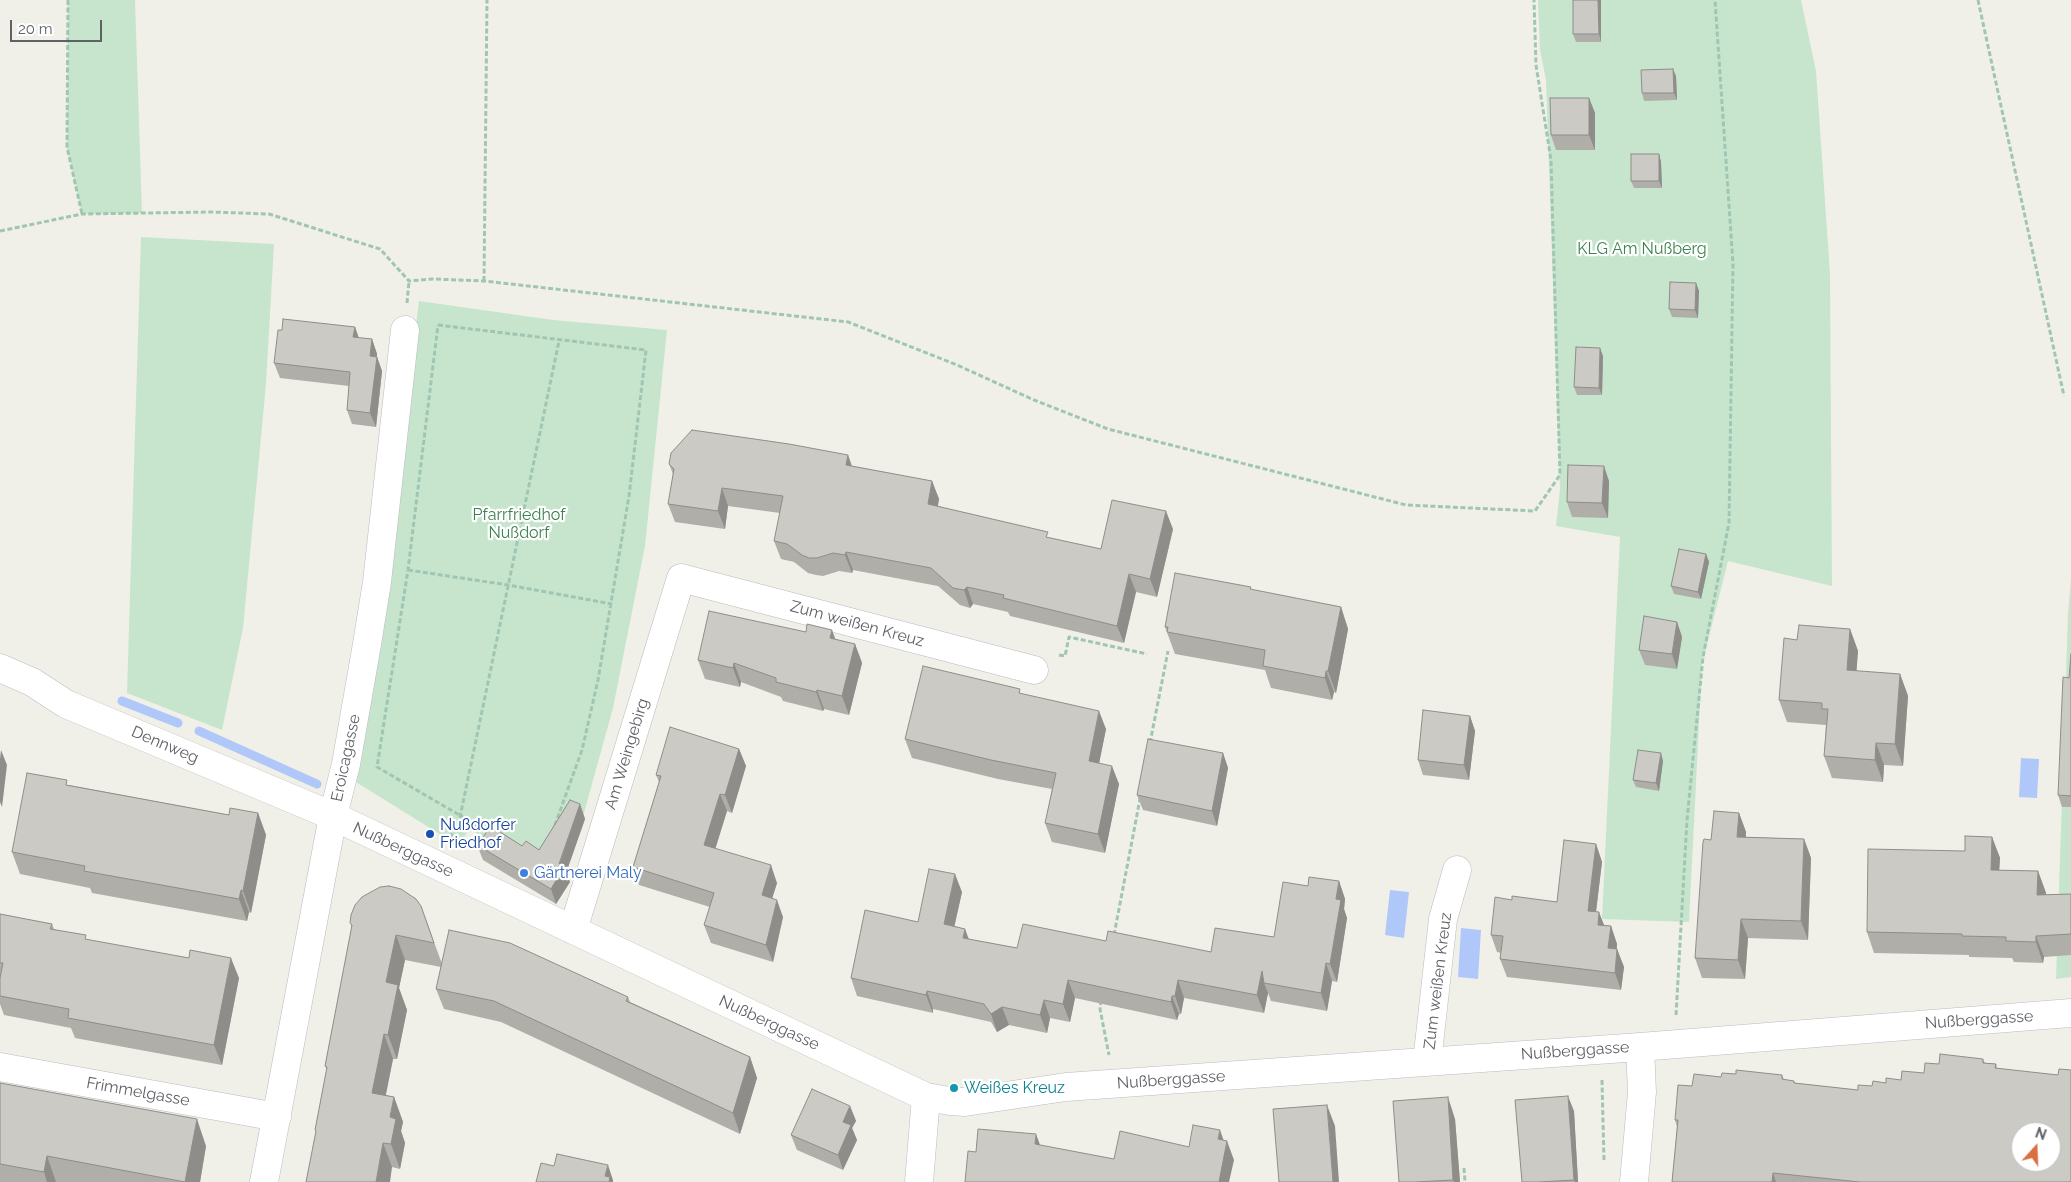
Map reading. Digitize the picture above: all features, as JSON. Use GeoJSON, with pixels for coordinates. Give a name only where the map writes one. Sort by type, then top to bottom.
{"type":"FeatureCollection","features":[{"type":"Feature","properties":{"kind":"street","name":"Eroicagasse"},"geometry":{"type":"LineString","coordinates":[[264,1182],[333,816],[346,764],[377,582],[405,330]]}},
{"type":"Feature","properties":{"kind":"street","name":"Zum weißen Kreuz"},"geometry":{"type":"LineString","coordinates":[[681,578],[1034,670]]}},
{"type":"Feature","properties":{"kind":"street","name":"Am Weingebirg"},"geometry":{"type":"LineString","coordinates":[[573,930],[681,578]]}},
{"type":"Feature","properties":{"kind":"street","name":"Dennweg"},"geometry":{"type":"LineString","coordinates":[[0,668],[32,682],[66,704],[333,816]]}},
{"type":"Feature","properties":{"kind":"street","name":"Nußberggasse"},"geometry":{"type":"LineString","coordinates":[[333,816],[926,1097],[965,1102],[1066,1088],[1640,1047],[2071,1013]]}},
{"type":"Feature","properties":{"kind":"street","name":"Zum weißen Kreuz"},"geometry":{"type":"LineString","coordinates":[[1427,1062],[1444,919],[1457,870]]}},
{"type":"Feature","properties":{"kind":"street"},"geometry":{"type":"LineString","coordinates":[[1634,1182],[1642,1092],[1640,1047]]}},
{"type":"Feature","properties":{"kind":"street","name":"Frimmelgasse"},"geometry":{"type":"LineString","coordinates":[[0,1066],[277,1118]]}},
{"type":"Feature","properties":{"kind":"street"},"geometry":{"type":"LineString","coordinates":[[919,1182],[926,1097]]}},
{"type":"Feature","properties":{"kind":"path"},"geometry":{"type":"LineString","coordinates":[[68,0],[67,147],[82,214]]}},
{"type":"Feature","properties":{"kind":"path"},"geometry":{"type":"LineString","coordinates":[[484,281],[487,0]]}},
{"type":"Feature","properties":{"kind":"path"},"geometry":{"type":"LineString","coordinates":[[0,231],[82,214],[211,212],[269,214],[380,249],[409,281],[433,279],[484,281],[848,322],[957,365],[1034,400],[1108,428],[1406,505],[1535,511],[1560,475],[1551,160],[1536,65],[1534,0]]}},
{"type":"Feature","properties":{"kind":"path"},"geometry":{"type":"LineString","coordinates":[[1674,1043],[1687,820],[1703,657],[1729,523],[1733,264],[1716,0]]}},
{"type":"Feature","properties":{"kind":"path"},"geometry":{"type":"LineString","coordinates":[[1978,0],[2064,396]]}},
{"type":"Feature","properties":{"kind":"path"},"geometry":{"type":"LineString","coordinates":[[377,767],[523,852],[543,858],[582,750],[598,680],[630,496],[646,350],[438,325]]}},
{"type":"Feature","properties":{"kind":"path"},"geometry":{"type":"LineString","coordinates":[[437,866],[460,817],[559,341]]}},
{"type":"Feature","properties":{"kind":"path"},"geometry":{"type":"LineString","coordinates":[[408,570],[508,585],[612,604]]}},
{"type":"Feature","properties":{"kind":"path"},"geometry":{"type":"LineString","coordinates":[[1034,670],[1039,650],[1065,656],[1069,637],[1147,654]]}},
{"type":"Feature","properties":{"kind":"path"},"geometry":{"type":"LineString","coordinates":[[1150,747],[1168,651]]}},
{"type":"Feature","properties":{"kind":"path"},"geometry":{"type":"LineString","coordinates":[[1113,941],[1140,796]]}},
{"type":"Feature","properties":{"kind":"path"},"geometry":{"type":"LineString","coordinates":[[1102,999],[1100,1008],[1110,1056]]}},
{"type":"Feature","properties":{"kind":"path"},"geometry":{"type":"LineString","coordinates":[[1599,1049],[1604,1163]]}},
{"type":"Feature","properties":{"kind":"path"},"geometry":{"type":"LineString","coordinates":[[1464,1168],[1465,1182]]}},
{"type":"Feature","properties":{"kind":"green space"},"geometry":{"type":"Polygon","coordinates":[[[68,0],[135,0],[142,213],[82,214],[67,147],[68,0]]]}},
{"type":"Feature","properties":{"kind":"green space","name":"KLG Am Nußberg"},"geometry":{"type":"Polygon","coordinates":[[[1538,0],[1801,0],[1816,71],[1830,274],[1832,586],[1728,561],[1702,664],[1689,922],[1602,919],[1620,537],[1556,526],[1560,489],[1546,80],[1540,50],[1538,0]]]}},
{"type":"Feature","properties":{"kind":"green space"},"geometry":{"type":"Polygon","coordinates":[[[141,237],[274,244],[266,384],[243,628],[222,730],[127,693],[141,237]]]}},
{"type":"Feature","properties":{"kind":"green space","name":"Pfarrfriedhof Nußdorf"},"geometry":{"type":"Polygon","coordinates":[[[419,301],[553,320],[667,330],[645,546],[613,708],[571,860],[494,844],[469,829],[459,846],[351,779],[389,543],[419,301]]]}},
{"type":"Feature","properties":{"kind":"green space"},"geometry":{"type":"Polygon","coordinates":[[[2071,579],[2071,977],[2056,979],[2068,614],[2071,579]]]}},
{"type":"Feature","properties":{"kind":"water"},"geometry":{"type":"Polygon","coordinates":[[[2021,758],[2039,759],[2037,798],[2019,797],[2021,758]]]}},
{"type":"Feature","properties":{"kind":"water"},"geometry":{"type":"Polygon","coordinates":[[[1390,890],[1409,892],[1404,938],[1385,935],[1390,890]]]}},
{"type":"Feature","properties":{"kind":"water"},"geometry":{"type":"Polygon","coordinates":[[[1461,928],[1481,930],[1478,979],[1458,977],[1461,928]]]}},
{"type":"Feature","properties":{"kind":"building"},"geometry":{"type":"Polygon","coordinates":[[[1573,0],[1598,0],[1599,34],[1573,34],[1573,0]]]}},
{"type":"Feature","properties":{"kind":"building"},"geometry":{"type":"Polygon","coordinates":[[[1673,69],[1674,93],[1642,93],[1641,70],[1673,69]]]}},
{"type":"Feature","properties":{"kind":"building"},"geometry":{"type":"Polygon","coordinates":[[[1550,98],[1589,98],[1589,135],[1551,135],[1550,98]]]}},
{"type":"Feature","properties":{"kind":"building"},"geometry":{"type":"Polygon","coordinates":[[[1631,154],[1659,154],[1659,181],[1631,181],[1631,154]]]}},
{"type":"Feature","properties":{"kind":"building"},"geometry":{"type":"Polygon","coordinates":[[[1670,282],[1696,283],[1695,310],[1669,309],[1670,282]]]}},
{"type":"Feature","properties":{"kind":"building"},"geometry":{"type":"Polygon","coordinates":[[[283,319],[355,327],[353,337],[372,339],[370,356],[377,357],[370,413],[347,410],[350,372],[274,363],[278,330],[282,330],[283,319]]]}},
{"type":"Feature","properties":{"kind":"building"},"geometry":{"type":"Polygon","coordinates":[[[1576,347],[1600,348],[1599,388],[1574,387],[1576,347]]]}},
{"type":"Feature","properties":{"kind":"building"},"geometry":{"type":"Polygon","coordinates":[[[692,430],[789,444],[848,455],[846,465],[932,481],[928,504],[1048,532],[1046,537],[1101,549],[1112,500],[1166,511],[1150,579],[1129,574],[1117,626],[1003,598],[1004,595],[967,587],[964,590],[953,588],[931,568],[846,552],[845,555],[833,553],[817,558],[809,558],[787,544],[774,541],[783,496],[722,488],[718,511],[668,504],[674,469],[669,464],[671,453],[692,430]]]}},
{"type":"Feature","properties":{"kind":"building"},"geometry":{"type":"Polygon","coordinates":[[[1568,465],[1604,466],[1602,503],[1567,502],[1568,465]]]}},
{"type":"Feature","properties":{"kind":"building"},"geometry":{"type":"Polygon","coordinates":[[[1679,549],[1706,554],[1698,592],[1671,586],[1679,549]]]}},
{"type":"Feature","properties":{"kind":"building"},"geometry":{"type":"Polygon","coordinates":[[[1175,573],[1251,587],[1250,589],[1341,607],[1325,678],[1263,666],[1265,650],[1167,632],[1168,627],[1165,627],[1175,573]]]}},
{"type":"Feature","properties":{"kind":"building"},"geometry":{"type":"Polygon","coordinates":[[[709,611],[806,632],[807,624],[832,630],[830,638],[855,644],[842,696],[776,682],[776,678],[734,663],[733,668],[698,660],[709,611]]]}},
{"type":"Feature","properties":{"kind":"building"},"geometry":{"type":"Polygon","coordinates":[[[1644,616],[1677,622],[1672,654],[1639,650],[1644,616]]]}},
{"type":"Feature","properties":{"kind":"building"},"geometry":{"type":"Polygon","coordinates":[[[1799,625],[1850,629],[1847,670],[1900,674],[1895,744],[1876,743],[1875,760],[1824,756],[1828,709],[1822,709],[1822,703],[1779,700],[1784,638],[1797,640],[1799,625]]]}},
{"type":"Feature","properties":{"kind":"building"},"geometry":{"type":"Polygon","coordinates":[[[2071,654],[2071,796],[2058,795],[2063,677],[2069,678],[2071,654]]]}},
{"type":"Feature","properties":{"kind":"building"},"geometry":{"type":"Polygon","coordinates":[[[923,666],[1020,689],[1019,693],[1099,711],[1089,761],[1112,766],[1098,834],[1045,823],[1056,773],[991,760],[905,739],[923,666]]]}},
{"type":"Feature","properties":{"kind":"building"},"geometry":{"type":"Polygon","coordinates":[[[1423,710],[1470,716],[1464,765],[1418,760],[1423,710]]]}},
{"type":"Feature","properties":{"kind":"building"},"geometry":{"type":"Polygon","coordinates":[[[670,727],[739,749],[725,795],[720,794],[704,845],[771,865],[762,895],[777,900],[766,945],[704,925],[714,893],[633,867],[661,776],[656,775],[670,727]]]}},
{"type":"Feature","properties":{"kind":"building"},"geometry":{"type":"Polygon","coordinates":[[[1148,739],[1223,753],[1212,811],[1137,795],[1148,739]]]}},
{"type":"Feature","properties":{"kind":"building"},"geometry":{"type":"Polygon","coordinates":[[[1638,750],[1661,753],[1656,783],[1633,780],[1638,750]]]}},
{"type":"Feature","properties":{"kind":"building"},"geometry":{"type":"Polygon","coordinates":[[[27,773],[67,780],[66,785],[229,815],[230,808],[258,813],[243,891],[241,890],[239,899],[84,871],[85,866],[12,852],[27,773]]]}},
{"type":"Feature","properties":{"kind":"building"},"geometry":{"type":"Polygon","coordinates":[[[570,800],[580,804],[559,864],[564,867],[551,889],[477,845],[491,826],[522,846],[526,841],[539,850],[570,800]]]}},
{"type":"Feature","properties":{"kind":"building"},"geometry":{"type":"Polygon","coordinates":[[[1714,811],[1739,813],[1737,837],[1804,839],[1801,921],[1741,919],[1738,960],[1695,958],[1703,842],[1704,839],[1711,840],[1714,811]]]}},
{"type":"Feature","properties":{"kind":"building"},"geometry":{"type":"Polygon","coordinates":[[[1965,836],[1992,837],[1991,870],[2038,871],[2037,895],[2071,894],[2071,934],[2036,936],[2036,942],[2006,941],[2006,937],[1962,936],[1962,934],[1867,932],[1868,849],[1965,851],[1965,836]]]}},
{"type":"Feature","properties":{"kind":"building"},"geometry":{"type":"Polygon","coordinates":[[[1564,840],[1596,844],[1588,911],[1599,912],[1598,925],[1611,926],[1608,948],[1617,949],[1615,973],[1500,959],[1503,936],[1491,935],[1495,897],[1512,900],[1512,896],[1557,902],[1564,840]]]}},
{"type":"Feature","properties":{"kind":"building"},"geometry":{"type":"Polygon","coordinates":[[[929,869],[955,874],[944,924],[965,929],[963,938],[1017,948],[1023,924],[1106,941],[1108,931],[1211,952],[1215,928],[1274,937],[1283,882],[1308,886],[1309,877],[1339,881],[1336,899],[1341,900],[1330,964],[1326,963],[1321,993],[1264,983],[1262,971],[1257,995],[1178,980],[1175,996],[1172,996],[1171,1002],[1068,980],[1063,1004],[1044,1000],[1040,1015],[1002,1007],[991,1014],[984,1004],[927,991],[926,995],[851,978],[865,910],[918,922],[929,869]]]}},
{"type":"Feature","properties":{"kind":"building"},"geometry":{"type":"Polygon","coordinates":[[[389,886],[401,889],[416,899],[421,906],[434,943],[396,935],[386,982],[398,985],[388,1035],[384,1034],[372,1093],[394,1097],[390,1117],[396,1119],[391,1144],[383,1143],[376,1182],[306,1182],[327,1067],[325,1066],[352,925],[350,923],[351,915],[355,905],[362,897],[380,887],[389,886]]]}},
{"type":"Feature","properties":{"kind":"building"},"geometry":{"type":"Polygon","coordinates":[[[0,914],[52,924],[50,929],[86,935],[85,939],[189,958],[190,950],[231,958],[214,1045],[68,1018],[69,1009],[0,996],[0,978],[3,963],[0,963],[0,914]]]}},
{"type":"Feature","properties":{"kind":"building"},"geometry":{"type":"Polygon","coordinates":[[[449,930],[510,943],[628,997],[626,1001],[750,1057],[733,1113],[494,1001],[436,989],[449,930]]]}},
{"type":"Feature","properties":{"kind":"building"},"geometry":{"type":"Polygon","coordinates":[[[1940,1054],[1983,1059],[1983,1063],[1996,1064],[1995,1068],[2058,1075],[2059,1069],[2071,1070],[2071,1182],[1860,1182],[1773,1173],[1772,1182],[1672,1182],[1678,1120],[1675,1120],[1678,1085],[1692,1086],[1694,1074],[1721,1077],[1722,1073],[1736,1074],[1736,1070],[1782,1075],[1782,1079],[1794,1081],[1794,1083],[1858,1090],[1858,1085],[1872,1086],[1873,1081],[1886,1083],[1886,1078],[1901,1080],[1902,1071],[1924,1073],[1925,1063],[1939,1064],[1940,1054]]]}},
{"type":"Feature","properties":{"kind":"building"},"geometry":{"type":"Polygon","coordinates":[[[0,1083],[197,1119],[185,1182],[47,1156],[44,1172],[0,1164],[0,1083]]]}},
{"type":"Feature","properties":{"kind":"building"},"geometry":{"type":"Polygon","coordinates":[[[812,1089],[850,1106],[843,1122],[851,1125],[838,1155],[791,1135],[812,1089]]]}},
{"type":"Feature","properties":{"kind":"building"},"geometry":{"type":"Polygon","coordinates":[[[1568,1096],[1574,1180],[1522,1182],[1515,1100],[1568,1096]]]}},
{"type":"Feature","properties":{"kind":"building"},"geometry":{"type":"Polygon","coordinates":[[[1448,1097],[1453,1180],[1399,1182],[1393,1101],[1448,1097]]]}},
{"type":"Feature","properties":{"kind":"building"},"geometry":{"type":"Polygon","coordinates":[[[1327,1105],[1333,1182],[1279,1182],[1273,1109],[1327,1105]]]}},
{"type":"Feature","properties":{"kind":"building"},"geometry":{"type":"Polygon","coordinates":[[[1193,1125],[1220,1130],[1218,1139],[1227,1141],[1219,1182],[965,1182],[968,1151],[976,1152],[978,1129],[1036,1134],[1035,1144],[1114,1159],[1120,1131],[1189,1147],[1193,1125]]]}},
{"type":"Feature","properties":{"kind":"building"},"geometry":{"type":"Polygon","coordinates":[[[557,1154],[608,1165],[605,1176],[610,1177],[609,1182],[536,1182],[541,1163],[554,1166],[557,1154]]]}},
{"type":"Feature","properties":{"kind":"waterway"},"geometry":{"type":"LineString","coordinates":[[122,701],[178,723]]}},
{"type":"Feature","properties":{"kind":"waterway"},"geometry":{"type":"LineString","coordinates":[[199,731],[317,784]]}},
{"type":"Feature","properties":{"kind":"place","name":"Nußdorfer Friedhof"},"geometry":{"type":"Point","coordinates":[430,834]}},
{"type":"Feature","properties":{"kind":"place","name":"Gärtnerei Maly"},"geometry":{"type":"Point","coordinates":[524,873]}},
{"type":"Feature","properties":{"kind":"place","name":"Weißes Kreuz"},"geometry":{"type":"Point","coordinates":[954,1088]}}]}
